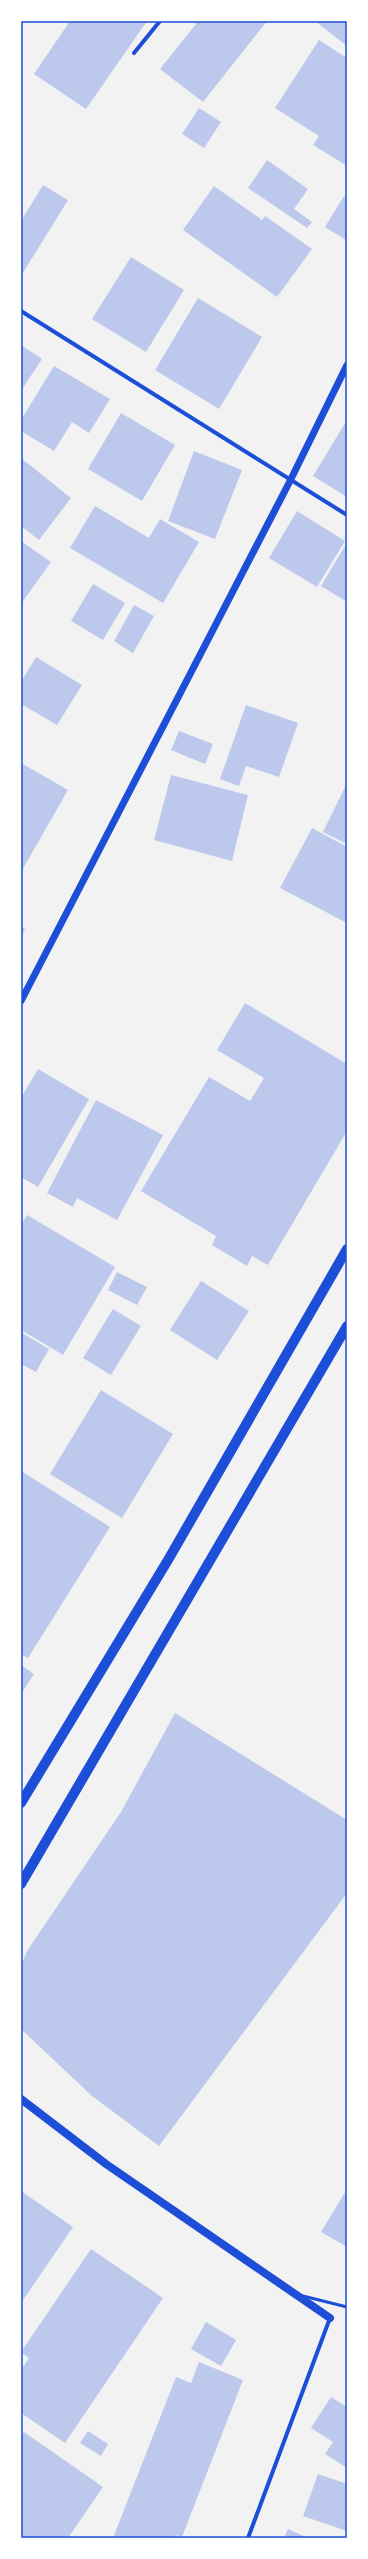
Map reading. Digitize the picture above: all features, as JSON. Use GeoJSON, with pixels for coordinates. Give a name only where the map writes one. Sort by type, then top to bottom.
{"type":"FeatureCollection","features":[{"type":"Feature","properties":{"kind":"main road"},"geometry":{"type":"LineString","coordinates":[[21,1802],[168,1560],[347,1249]]}},
{"type":"Feature","properties":{"kind":"main road"},"geometry":{"type":"LineString","coordinates":[[21,1884],[347,1326]]}},
{"type":"Feature","properties":{"kind":"main road"},"geometry":{"type":"LineString","coordinates":[[21,2099],[106,2164],[330,2318]]}},
{"type":"Feature","properties":{"kind":"street"},"geometry":{"type":"LineString","coordinates":[[134,53],[160,21]]}},
{"type":"Feature","properties":{"kind":"street"},"geometry":{"type":"LineString","coordinates":[[21,311],[290,481],[347,515]]}},
{"type":"Feature","properties":{"kind":"street"},"geometry":{"type":"LineString","coordinates":[[21,1001],[290,481],[347,365]]}},
{"type":"Feature","properties":{"kind":"street"},"geometry":{"type":"LineString","coordinates":[[248,2538],[330,2318]]}},
{"type":"Feature","properties":{"kind":"lane"},"geometry":{"type":"LineString","coordinates":[[296,2294],[347,2307]]}},
{"type":"Feature","properties":{"kind":"building"},"geometry":{"type":"Polygon","coordinates":[[[70,21],[147,21],[86,109],[34,74],[70,21]]]}},
{"type":"Feature","properties":{"kind":"building"},"geometry":{"type":"Polygon","coordinates":[[[193,21],[267,21],[203,102],[160,69],[196,24],[193,21]]]}},
{"type":"Feature","properties":{"kind":"building"},"geometry":{"type":"Polygon","coordinates":[[[315,21],[347,21],[347,46],[315,21]]]}},
{"type":"Feature","properties":{"kind":"building"},"geometry":{"type":"Polygon","coordinates":[[[319,40],[347,58],[347,166],[313,145],[319,136],[275,108],[319,40]]]}},
{"type":"Feature","properties":{"kind":"building"},"geometry":{"type":"Polygon","coordinates":[[[199,108],[221,122],[204,148],[182,134],[199,108]]]}},
{"type":"Feature","properties":{"kind":"building"},"geometry":{"type":"Polygon","coordinates":[[[267,160],[308,189],[294,209],[312,222],[307,228],[248,188],[267,160]]]}},
{"type":"Feature","properties":{"kind":"building"},"geometry":{"type":"Polygon","coordinates":[[[43,185],[68,200],[21,276],[21,221],[43,185]]]}},
{"type":"Feature","properties":{"kind":"building"},"geometry":{"type":"Polygon","coordinates":[[[214,186],[262,220],[265,216],[312,249],[277,297],[183,230],[214,186]]]}},
{"type":"Feature","properties":{"kind":"building"},"geometry":{"type":"Polygon","coordinates":[[[344,196],[347,198],[346,240],[325,227],[344,196]]]}},
{"type":"Feature","properties":{"kind":"building"},"geometry":{"type":"Polygon","coordinates":[[[131,257],[184,290],[146,352],[92,319],[131,257]]]}},
{"type":"Feature","properties":{"kind":"building"},"geometry":{"type":"Polygon","coordinates":[[[198,298],[262,337],[219,409],[155,370],[198,298]]]}},
{"type":"Feature","properties":{"kind":"building"},"geometry":{"type":"Polygon","coordinates":[[[21,345],[42,359],[21,391],[21,345]]]}},
{"type":"Feature","properties":{"kind":"building"},"geometry":{"type":"Polygon","coordinates":[[[54,366],[110,399],[89,433],[72,422],[54,451],[21,431],[21,420],[54,366]]]}},
{"type":"Feature","properties":{"kind":"building"},"geometry":{"type":"Polygon","coordinates":[[[121,413],[175,445],[142,501],[88,469],[121,413]]]}},
{"type":"Feature","properties":{"kind":"building"},"geometry":{"type":"Polygon","coordinates":[[[347,420],[347,497],[313,476],[347,420]]]}},
{"type":"Feature","properties":{"kind":"building"},"geometry":{"type":"Polygon","coordinates":[[[194,451],[242,470],[215,539],[168,521],[194,451]]]}},
{"type":"Feature","properties":{"kind":"building"},"geometry":{"type":"Polygon","coordinates":[[[21,458],[71,498],[39,540],[21,526],[21,458]]]}},
{"type":"Feature","properties":{"kind":"building"},"geometry":{"type":"Polygon","coordinates":[[[95,506],[149,538],[160,519],[199,542],[163,603],[70,548],[95,506]]]}},
{"type":"Feature","properties":{"kind":"building"},"geometry":{"type":"Polygon","coordinates":[[[297,511],[345,541],[317,587],[269,558],[297,511]]]}},
{"type":"Feature","properties":{"kind":"building"},"geometry":{"type":"Polygon","coordinates":[[[21,541],[51,562],[21,604],[21,541]]]}},
{"type":"Feature","properties":{"kind":"building"},"geometry":{"type":"Polygon","coordinates":[[[345,546],[347,547],[347,602],[321,586],[345,546]]]}},
{"type":"Feature","properties":{"kind":"building"},"geometry":{"type":"Polygon","coordinates":[[[93,584],[125,603],[103,640],[71,621],[93,584]]]}},
{"type":"Feature","properties":{"kind":"building"},"geometry":{"type":"Polygon","coordinates":[[[134,605],[154,616],[133,653],[114,641],[134,605]]]}},
{"type":"Feature","properties":{"kind":"building"},"geometry":{"type":"Polygon","coordinates":[[[36,657],[82,685],[57,725],[21,704],[21,682],[36,657]]]}},
{"type":"Feature","properties":{"kind":"building"},"geometry":{"type":"Polygon","coordinates":[[[246,705],[298,723],[279,777],[246,766],[239,786],[220,779],[246,705]]]}},
{"type":"Feature","properties":{"kind":"building"},"geometry":{"type":"Polygon","coordinates":[[[179,731],[213,744],[205,764],[171,750],[179,731]]]}},
{"type":"Feature","properties":{"kind":"building"},"geometry":{"type":"Polygon","coordinates":[[[21,763],[68,790],[21,872],[21,763]]]}},
{"type":"Feature","properties":{"kind":"building"},"geometry":{"type":"Polygon","coordinates":[[[171,775],[248,795],[232,861],[154,840],[171,775]]]}},
{"type":"Feature","properties":{"kind":"building"},"geometry":{"type":"Polygon","coordinates":[[[347,783],[347,844],[323,832],[347,783]]]}},
{"type":"Feature","properties":{"kind":"building"},"geometry":{"type":"Polygon","coordinates":[[[312,828],[347,847],[347,923],[280,888],[312,828]]]}},
{"type":"Feature","properties":{"kind":"building"},"geometry":{"type":"Polygon","coordinates":[[[21,927],[25,929],[21,938],[21,927]]]}},
{"type":"Feature","properties":{"kind":"building"},"geometry":{"type":"Polygon","coordinates":[[[245,1003],[347,1064],[347,1131],[268,1265],[252,1256],[247,1266],[212,1245],[216,1236],[141,1191],[209,1077],[250,1101],[264,1078],[217,1050],[245,1003]]]}},
{"type":"Feature","properties":{"kind":"building"},"geometry":{"type":"Polygon","coordinates":[[[38,1069],[89,1099],[38,1187],[21,1177],[21,1098],[38,1069]]]}},
{"type":"Feature","properties":{"kind":"building"},"geometry":{"type":"Polygon","coordinates":[[[96,1100],[163,1135],[117,1220],[77,1198],[73,1207],[47,1193],[96,1100]]]}},
{"type":"Feature","properties":{"kind":"building"},"geometry":{"type":"Polygon","coordinates":[[[27,1215],[115,1267],[63,1355],[21,1330],[21,1225],[27,1215]]]}},
{"type":"Feature","properties":{"kind":"building"},"geometry":{"type":"Polygon","coordinates":[[[117,1272],[147,1287],[137,1305],[108,1290],[117,1272]]]}},
{"type":"Feature","properties":{"kind":"building"},"geometry":{"type":"Polygon","coordinates":[[[201,1281],[249,1311],[217,1360],[170,1330],[201,1281]]]}},
{"type":"Feature","properties":{"kind":"building"},"geometry":{"type":"Polygon","coordinates":[[[113,1309],[141,1326],[111,1375],[83,1358],[113,1309]]]}},
{"type":"Feature","properties":{"kind":"building"},"geometry":{"type":"Polygon","coordinates":[[[22,1333],[49,1349],[36,1372],[21,1364],[22,1333]]]}},
{"type":"Feature","properties":{"kind":"building"},"geometry":{"type":"Polygon","coordinates":[[[101,1390],[173,1434],[122,1518],[50,1474],[101,1390]]]}},
{"type":"Feature","properties":{"kind":"building"},"geometry":{"type":"Polygon","coordinates":[[[21,1471],[110,1527],[28,1658],[21,1654],[21,1471]]]}},
{"type":"Feature","properties":{"kind":"building"},"geometry":{"type":"Polygon","coordinates":[[[21,1665],[34,1674],[21,1694],[21,1665]]]}},
{"type":"Feature","properties":{"kind":"building"},"geometry":{"type":"Polygon","coordinates":[[[175,1713],[347,1820],[347,1893],[159,2146],[92,2096],[21,2029],[21,1966],[27,1951],[121,1812],[175,1713]]]}},
{"type":"Feature","properties":{"kind":"building"},"geometry":{"type":"Polygon","coordinates":[[[347,2189],[347,2247],[321,2232],[347,2189]]]}},
{"type":"Feature","properties":{"kind":"building"},"geometry":{"type":"Polygon","coordinates":[[[21,2191],[73,2227],[21,2303],[21,2191]]]}},
{"type":"Feature","properties":{"kind":"building"},"geometry":{"type":"Polygon","coordinates":[[[91,2249],[163,2298],[65,2443],[21,2413],[21,2370],[29,2358],[21,2352],[91,2249]]]}},
{"type":"Feature","properties":{"kind":"building"},"geometry":{"type":"Polygon","coordinates":[[[206,2322],[236,2340],[221,2366],[191,2349],[206,2322]]]}},
{"type":"Feature","properties":{"kind":"building"},"geometry":{"type":"Polygon","coordinates":[[[199,2362],[243,2380],[182,2537],[176,2535],[175,2538],[113,2538],[176,2377],[191,2383],[199,2362]]]}},
{"type":"Feature","properties":{"kind":"building"},"geometry":{"type":"Polygon","coordinates":[[[331,2397],[347,2407],[347,2468],[325,2454],[333,2442],[311,2428],[331,2397]]]}},
{"type":"Feature","properties":{"kind":"building"},"geometry":{"type":"Polygon","coordinates":[[[88,2431],[108,2444],[101,2456],[80,2443],[88,2431]]]}},
{"type":"Feature","properties":{"kind":"building"},"geometry":{"type":"Polygon","coordinates":[[[24,2432],[103,2487],[68,2538],[21,2538],[21,2436],[24,2432]]]}},
{"type":"Feature","properties":{"kind":"building"},"geometry":{"type":"Polygon","coordinates":[[[318,2474],[347,2484],[347,2531],[303,2516],[318,2474]]]}},
{"type":"Feature","properties":{"kind":"building"},"geometry":{"type":"Polygon","coordinates":[[[288,2529],[308,2538],[284,2538],[288,2529]]]}}]}
